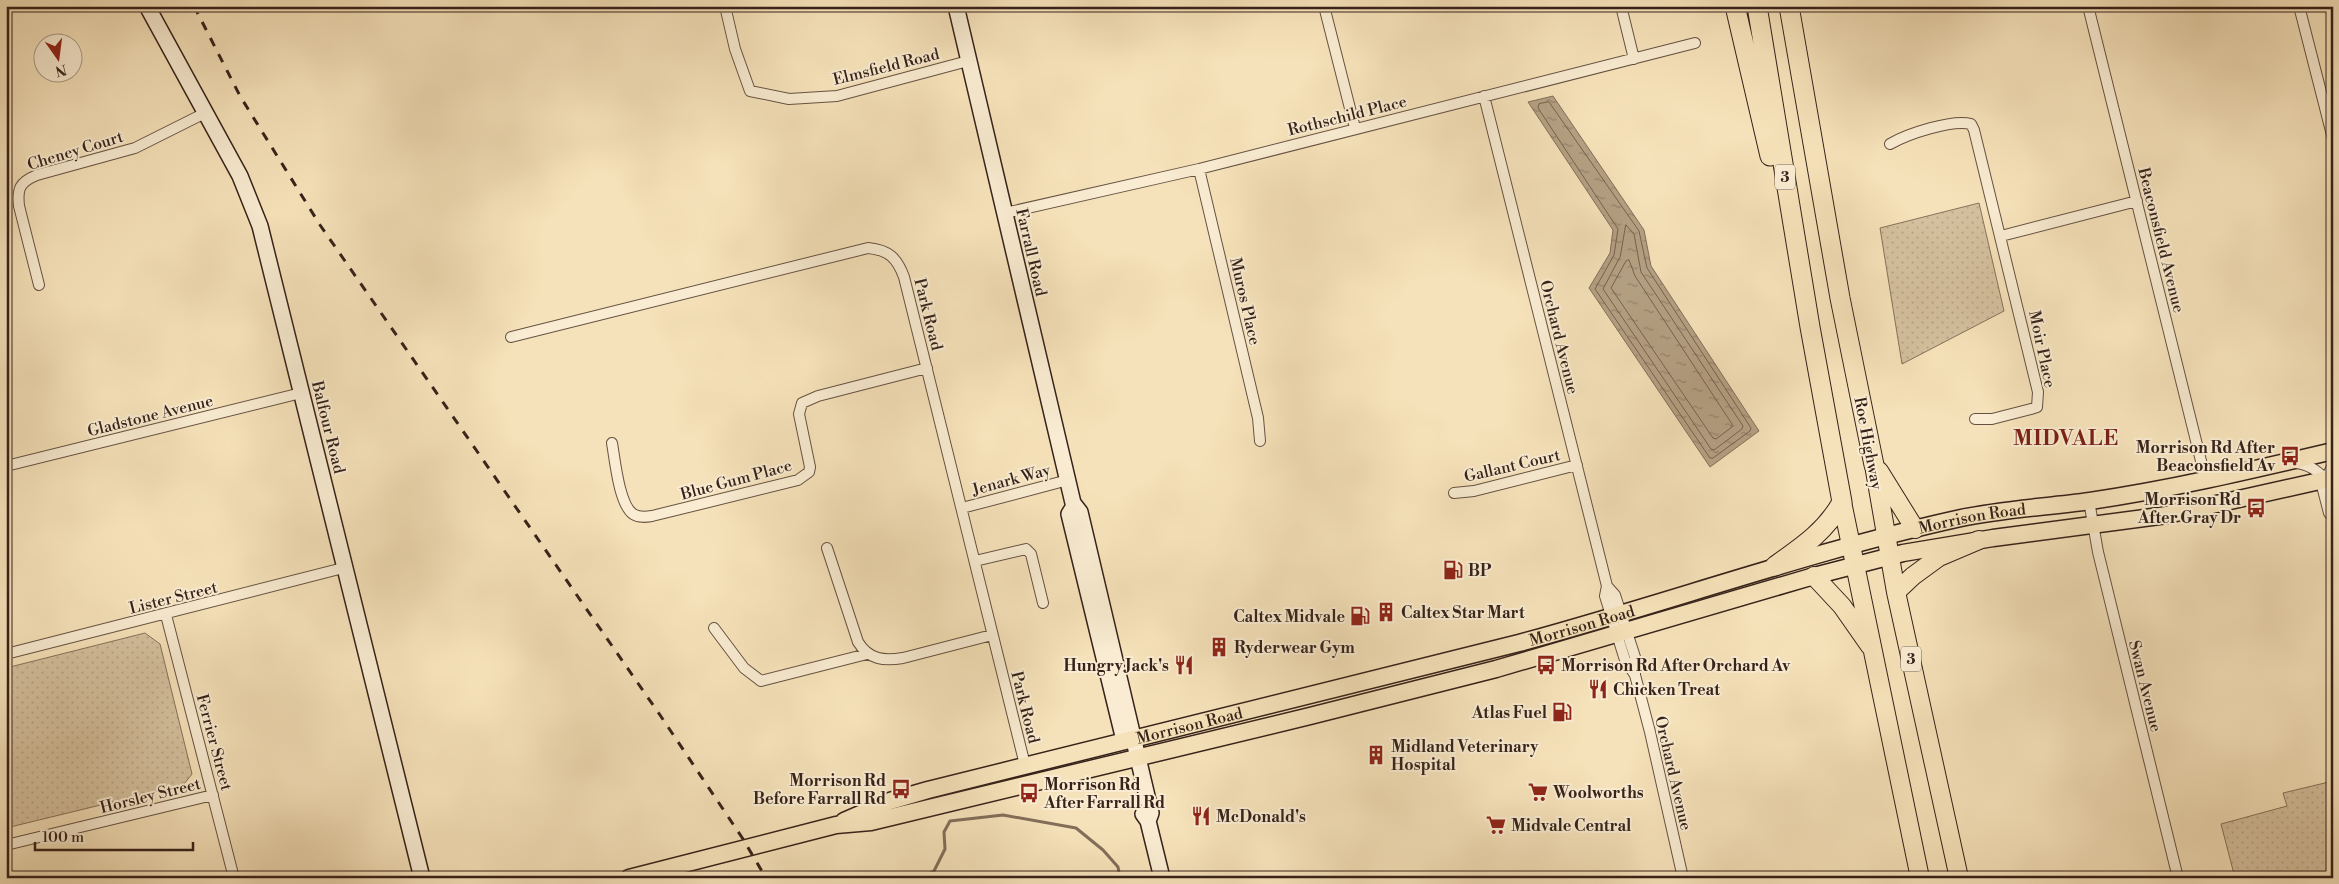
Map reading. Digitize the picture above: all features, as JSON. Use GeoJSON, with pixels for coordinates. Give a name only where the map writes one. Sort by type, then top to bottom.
{"type":"FeatureCollection","features":[{"type":"Feature","properties":{"kind":"highway"},"geometry":{"type":"LineString","coordinates":[[1735,6],[1810,327]]}},
{"type":"Feature","properties":{"kind":"highway","name":"3"},"geometry":{"type":"LineString","coordinates":[[1757,6],[1810,327],[1842,502],[1857,566],[1920,878]]}},
{"type":"Feature","properties":{"kind":"highway","name":"Roe Highway"},"geometry":{"type":"LineString","coordinates":[[1789,6],[1840,298],[1874,465],[1896,592],[1958,878]]}},
{"type":"Feature","properties":{"kind":"highway"},"geometry":{"type":"LineString","coordinates":[[1874,465],[1915,529]]}},
{"type":"Feature","properties":{"kind":"highway"},"geometry":{"type":"LineString","coordinates":[[1775,566],[1822,532],[1834,517],[1842,502]]}},
{"type":"Feature","properties":{"kind":"highway"},"geometry":{"type":"LineString","coordinates":[[1896,592],[1913,576],[1939,557],[1979,540]]}},
{"type":"Feature","properties":{"kind":"highway"},"geometry":{"type":"LineString","coordinates":[[1814,576],[1842,606],[1873,651]]}},
{"type":"Feature","properties":{"kind":"main road","name":"Balfour Road"},"geometry":{"type":"LineString","coordinates":[[147,6],[240,176],[260,226],[422,878]]}},
{"type":"Feature","properties":{"kind":"main road","name":"Farrall Road"},"geometry":{"type":"LineString","coordinates":[[956,6],[1074,506],[1069,514],[1132,758],[1151,813],[1148,821],[1162,878]]}},
{"type":"Feature","properties":{"kind":"main road","name":"Morrison Road"},"geometry":{"type":"LineString","coordinates":[[836,826],[890,801],[1128,739],[1401,673],[1616,616],[1851,544],[2002,511],[2088,501],[2206,481],[2333,451]]}},
{"type":"Feature","properties":{"kind":"main road","name":"Morrison Road"},"geometry":{"type":"LineString","coordinates":[[628,878],[836,826],[871,822],[1389,696],[1622,633],[1814,576],[1890,557],[1979,540],[2093,526],[2176,513],[2331,477]]}},
{"type":"Feature","properties":{"kind":"street","name":"Elmsfield Road"},"geometry":{"type":"LineString","coordinates":[[725,6],[735,50],[750,91],[790,99],[837,96],[968,60]]}},
{"type":"Feature","properties":{"kind":"street"},"geometry":{"type":"LineString","coordinates":[[1324,6],[1355,128]]}},
{"type":"Feature","properties":{"kind":"street"},"geometry":{"type":"LineString","coordinates":[[1621,6],[1634,59]]}},
{"type":"Feature","properties":{"kind":"street","name":"Beaconsfield Avenue"},"geometry":{"type":"LineString","coordinates":[[2088,6],[2206,481]]}},
{"type":"Feature","properties":{"kind":"street"},"geometry":{"type":"LineString","coordinates":[[2299,6],[2333,139]]}},
{"type":"Feature","properties":{"kind":"street","name":"Rothschild Place"},"geometry":{"type":"LineString","coordinates":[[1005,212],[1199,169],[1355,128],[1695,44]]}},
{"type":"Feature","properties":{"kind":"street","name":"Orchard Avenue"},"geometry":{"type":"LineString","coordinates":[[1484,96],[1607,586],[1605,596],[1635,658],[1635,675],[1683,878]]}},
{"type":"Feature","properties":{"kind":"street","name":"Cheney Court"},"geometry":{"type":"LineString","coordinates":[[39,285],[19,206],[18,194],[20,185],[26,179],[38,175],[135,148],[205,113]]}},
{"type":"Feature","properties":{"kind":"street","name":"Moir Place"},"geometry":{"type":"LineString","coordinates":[[1890,144],[1908,136],[1953,124],[1971,124],[1974,130],[2002,236],[2038,392],[2036,407],[1992,419],[1975,419]]}},
{"type":"Feature","properties":{"kind":"street","name":"Muros Place"},"geometry":{"type":"LineString","coordinates":[[1199,169],[1258,418],[1260,441]]}},
{"type":"Feature","properties":{"kind":"street"},"geometry":{"type":"LineString","coordinates":[[2002,236],[2137,202]]}},
{"type":"Feature","properties":{"kind":"street","name":"Park Road"},"geometry":{"type":"LineString","coordinates":[[511,337],[868,248],[882,249],[893,255],[900,266],[927,368],[1025,765]]}},
{"type":"Feature","properties":{"kind":"street","name":"Blue Gum Place"},"geometry":{"type":"LineString","coordinates":[[612,443],[616,470],[627,506],[633,514],[642,517],[652,516],[798,480],[809,472],[810,467],[799,414],[802,403],[818,396],[927,368]]}},
{"type":"Feature","properties":{"kind":"street","name":"Gladstone Avenue"},"geometry":{"type":"LineString","coordinates":[[6,466],[302,393]]}},
{"type":"Feature","properties":{"kind":"street"},"geometry":{"type":"LineString","coordinates":[[2284,462],[2302,464],[2331,477],[2322,486],[2329,513],[2333,517]]}},
{"type":"Feature","properties":{"kind":"street","name":"Gallant Court"},"geometry":{"type":"LineString","coordinates":[[1454,493],[1474,491],[1577,465]]}},
{"type":"Feature","properties":{"kind":"street","name":"Jenark Way"},"geometry":{"type":"LineString","coordinates":[[962,508],[1068,480]]}},
{"type":"Feature","properties":{"kind":"street","name":"Swan Avenue"},"geometry":{"type":"LineString","coordinates":[[2088,501],[2178,878]]}},
{"type":"Feature","properties":{"kind":"street"},"geometry":{"type":"LineString","coordinates":[[827,548],[858,642],[867,654],[881,660],[903,658],[992,635]]}},
{"type":"Feature","properties":{"kind":"street"},"geometry":{"type":"LineString","coordinates":[[975,561],[1026,549],[1031,554],[1043,603]]}},
{"type":"Feature","properties":{"kind":"street","name":"Lister Street"},"geometry":{"type":"LineString","coordinates":[[6,654],[166,615],[346,567]]}},
{"type":"Feature","properties":{"kind":"street","name":"Ferrier Street"},"geometry":{"type":"LineString","coordinates":[[166,615],[234,878]]}},
{"type":"Feature","properties":{"kind":"street"},"geometry":{"type":"LineString","coordinates":[[714,628],[744,668],[760,681],[867,654]]}},
{"type":"Feature","properties":{"kind":"street","name":"Horsley Street"},"geometry":{"type":"LineString","coordinates":[[6,845],[213,795]]}},
{"type":"Feature","properties":{"kind":"shaded area"},"geometry":{"type":"Polygon","coordinates":[[[1979,203],[2004,311],[1902,364],[1880,228],[1979,203]]]}},
{"type":"Feature","properties":{"kind":"shaded area"},"geometry":{"type":"Polygon","coordinates":[[[145,633],[160,644],[192,774],[183,785],[6,828],[6,668],[145,633]]]}},
{"type":"Feature","properties":{"kind":"shaded area"},"geometry":{"type":"Polygon","coordinates":[[[2333,781],[2333,878],[2235,878],[2221,824],[2287,806],[2283,793],[2333,781]]]}},
{"type":"Feature","properties":{"kind":"water"},"geometry":{"type":"Polygon","coordinates":[[[1553,96],[1644,230],[1651,266],[1759,431],[1710,467],[1589,288],[1610,253],[1613,230],[1528,102],[1553,96]]]}},
{"type":"Feature","properties":{"kind":"waterway"},"geometry":{"type":"LineString","coordinates":[[919,878],[934,871],[945,849],[944,832],[950,821],[1003,815],[1076,828],[1103,850],[1118,867],[1120,878]]}},
{"type":"Feature","properties":{"kind":"railway"},"geometry":{"type":"LineString","coordinates":[[194,6],[240,96],[320,225],[660,715],[743,839],[766,878]]}},
{"type":"Feature","properties":{"kind":"place","name":"Morrison Rd After Beaconsfield Av"},"geometry":{"type":"Point","coordinates":[2290,456]}},
{"type":"Feature","properties":{"kind":"place","name":"Morrison Rd After Gray Dr"},"geometry":{"type":"Point","coordinates":[2256,508]}},
{"type":"Feature","properties":{"kind":"place","name":"BP"},"geometry":{"type":"Point","coordinates":[1453,570]}},
{"type":"Feature","properties":{"kind":"place","name":"Caltex Star Mart"},"geometry":{"type":"Point","coordinates":[1386,612]}},
{"type":"Feature","properties":{"kind":"place","name":"Caltex Midvale"},"geometry":{"type":"Point","coordinates":[1360,616]}},
{"type":"Feature","properties":{"kind":"place","name":"Ryderwear Gym"},"geometry":{"type":"Point","coordinates":[1219,647]}},
{"type":"Feature","properties":{"kind":"place","name":"Hungry Jack's"},"geometry":{"type":"Point","coordinates":[1184,665]}},
{"type":"Feature","properties":{"kind":"place","name":"Morrison Rd After Orchard Av"},"geometry":{"type":"Point","coordinates":[1546,665]}},
{"type":"Feature","properties":{"kind":"place","name":"Chicken Treat"},"geometry":{"type":"Point","coordinates":[1598,689]}},
{"type":"Feature","properties":{"kind":"place","name":"Atlas Fuel"},"geometry":{"type":"Point","coordinates":[1562,712]}},
{"type":"Feature","properties":{"kind":"place","name":"Midland Veterinary Hospital"},"geometry":{"type":"Point","coordinates":[1376,755]}},
{"type":"Feature","properties":{"kind":"place","name":"Morrison Rd Before Farrall Rd"},"geometry":{"type":"Point","coordinates":[901,789]}},
{"type":"Feature","properties":{"kind":"place","name":"Woolworths"},"geometry":{"type":"Point","coordinates":[1538,792]}},
{"type":"Feature","properties":{"kind":"place","name":"Morrison Rd After Farrall Rd"},"geometry":{"type":"Point","coordinates":[1029,793]}},
{"type":"Feature","properties":{"kind":"place","name":"McDonald's"},"geometry":{"type":"Point","coordinates":[1201,816]}},
{"type":"Feature","properties":{"kind":"place","name":"Midvale Central"},"geometry":{"type":"Point","coordinates":[1496,825]}},
{"type":"Feature","properties":{"kind":"district","name":"MIDVALE"},"geometry":{"type":"Point","coordinates":[2066,438]}}]}
